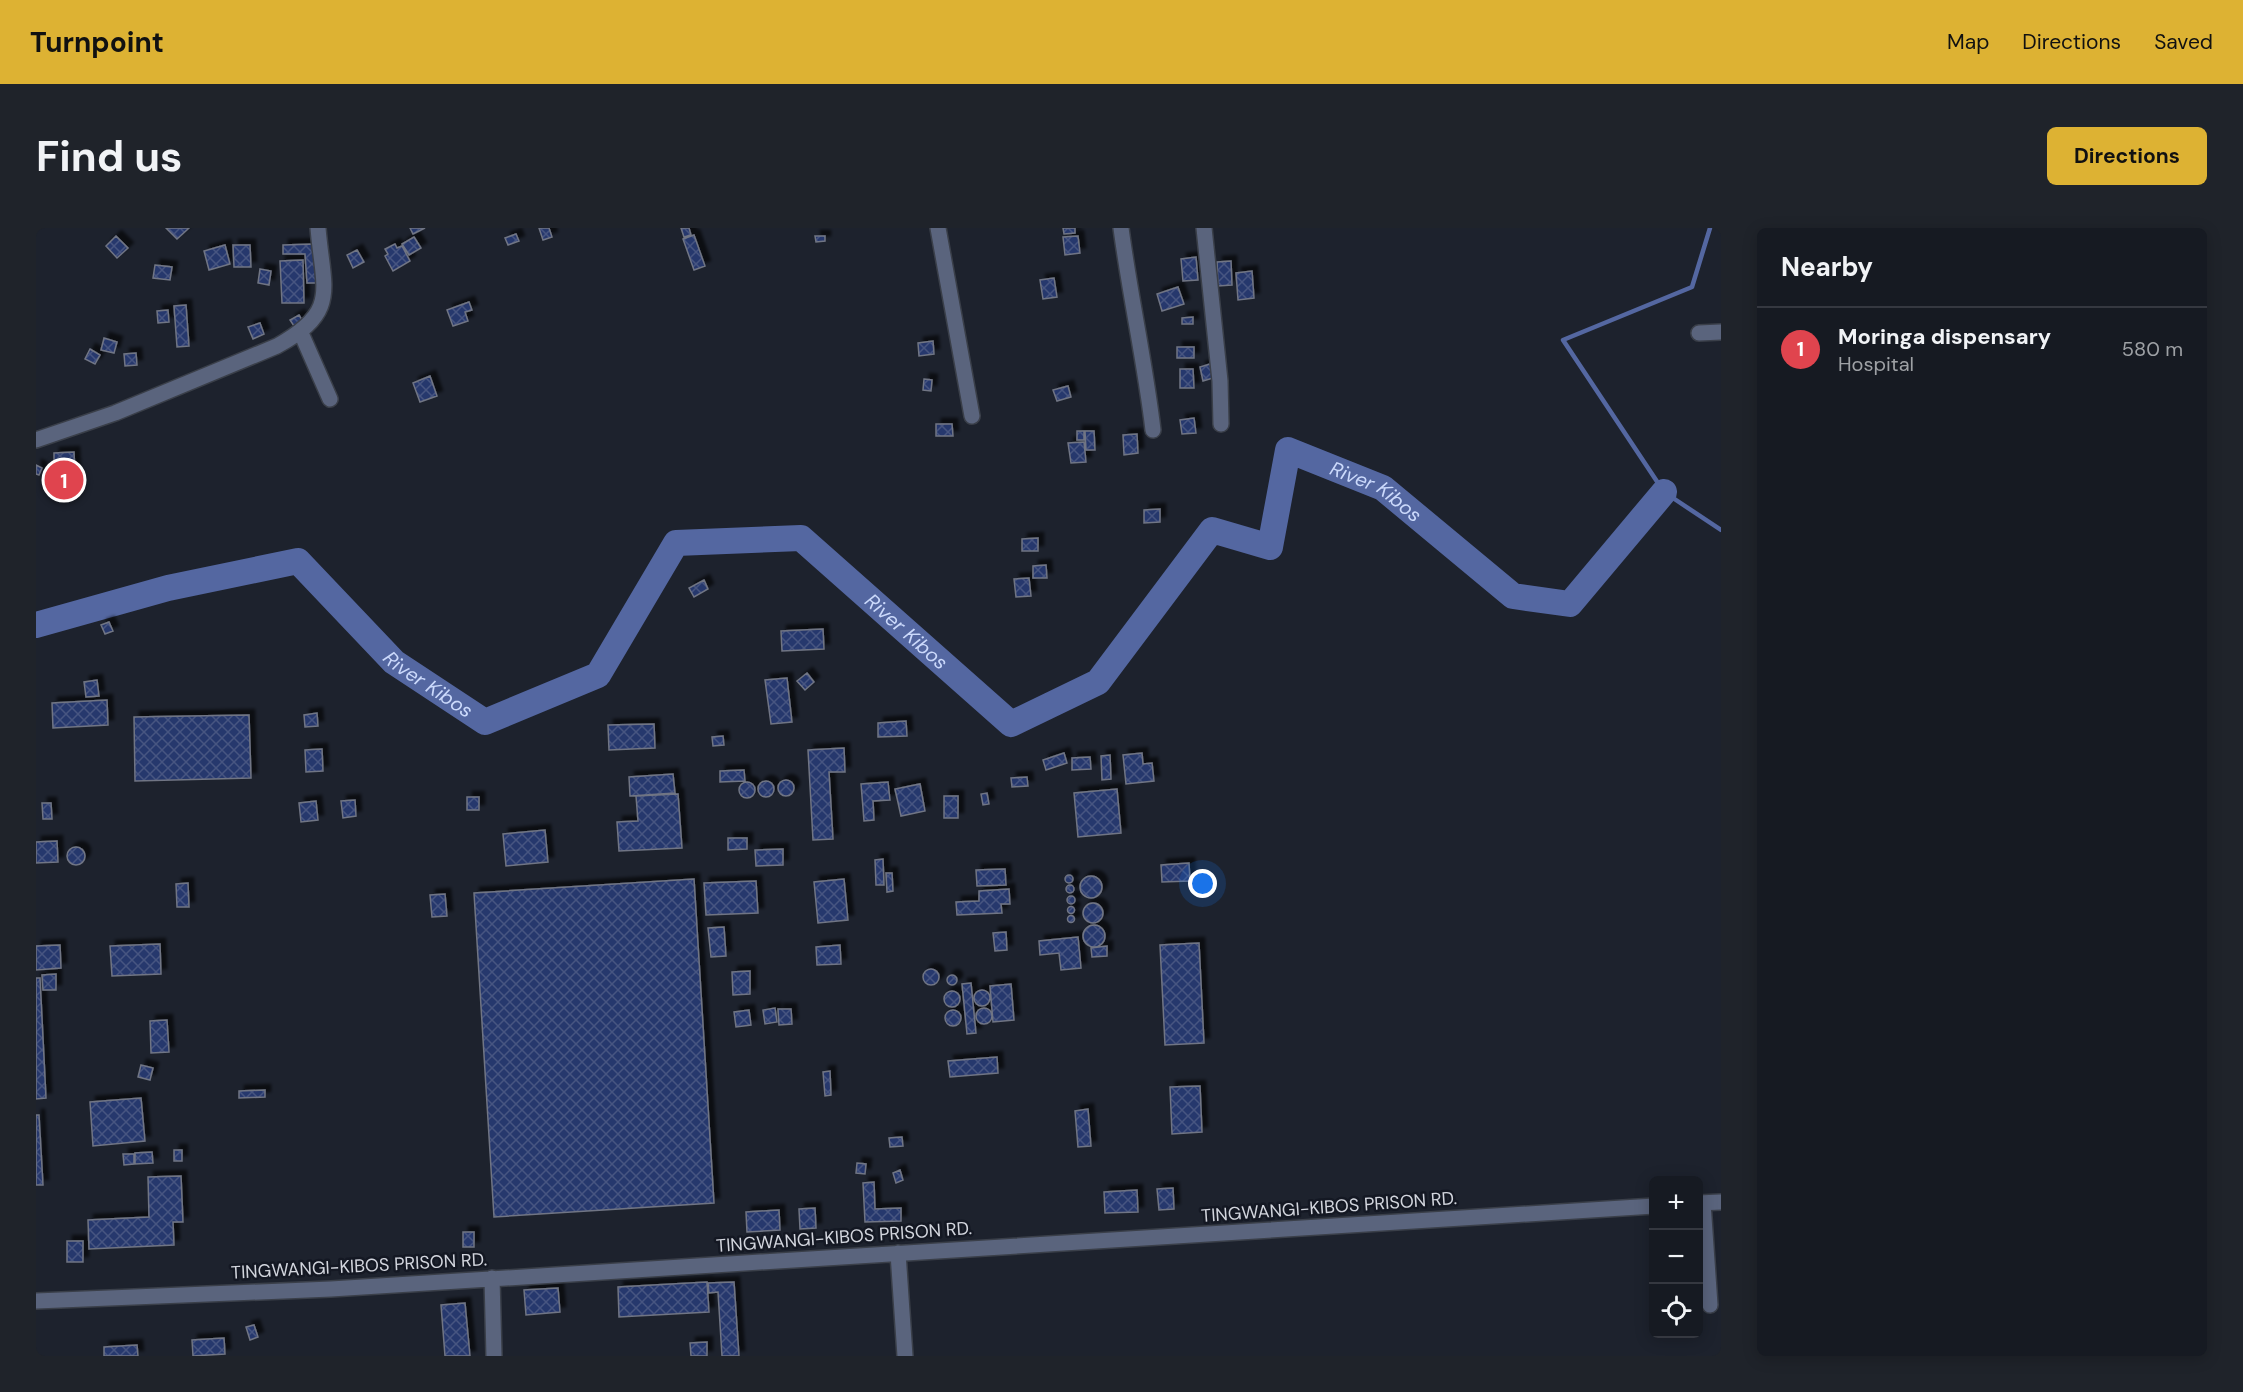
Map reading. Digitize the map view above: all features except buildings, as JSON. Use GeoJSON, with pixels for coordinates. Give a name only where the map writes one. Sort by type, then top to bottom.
{"type":"FeatureCollection","features":[{"type":"Feature","properties":{"kind":"street"},"geometry":{"type":"LineString","coordinates":[[36,440],[115,413],[277,346],[301,333],[314,321],[321,309],[324,294],[318,228]]}},
{"type":"Feature","properties":{"kind":"street"},"geometry":{"type":"LineString","coordinates":[[938,228],[972,416]]}},
{"type":"Feature","properties":{"kind":"street"},"geometry":{"type":"LineString","coordinates":[[1121,228],[1129,288],[1145,365],[1153,430]]}},
{"type":"Feature","properties":{"kind":"street"},"geometry":{"type":"LineString","coordinates":[[1204,228],[1220,381],[1221,424]]}},
{"type":"Feature","properties":{"kind":"street"},"geometry":{"type":"LineString","coordinates":[[1699,333],[1721,332]]}},
{"type":"Feature","properties":{"kind":"street"},"geometry":{"type":"LineString","coordinates":[[301,333],[330,399]]}},
{"type":"Feature","properties":{"kind":"street"},"geometry":{"type":"LineString","coordinates":[[1703,1203],[1721,1202]]}},
{"type":"Feature","properties":{"kind":"street","name":"TINGWANGI-KIBOS PRISON RD."},"geometry":{"type":"LineString","coordinates":[[36,1301],[331,1289],[1649,1206]]}},
{"type":"Feature","properties":{"kind":"street"},"geometry":{"type":"LineString","coordinates":[[1703,1226],[1710,1305]]}},
{"type":"Feature","properties":{"kind":"street"},"geometry":{"type":"LineString","coordinates":[[898,1253],[905,1356]]}},
{"type":"Feature","properties":{"kind":"street"},"geometry":{"type":"LineString","coordinates":[[492,1278],[494,1356]]}},
{"type":"Feature","properties":{"kind":"waterway"},"geometry":{"type":"LineString","coordinates":[[1710,228],[1692,287],[1563,340],[1664,492],[1721,530]]}},
{"type":"Feature","properties":{"kind":"waterway","name":"River Kibos"},"geometry":{"type":"LineString","coordinates":[[36,625],[168,588],[298,561],[394,662],[485,722],[598,675],[676,543],[801,538],[1011,724],[1098,682],[1212,530],[1270,547],[1288,450],[1383,488],[1513,596],[1570,604],[1664,492]]}},
{"type":"Feature","properties":{"kind":"place","name":"Moringa dispensary"},"geometry":{"type":"Point","coordinates":[64,480]}}]}
